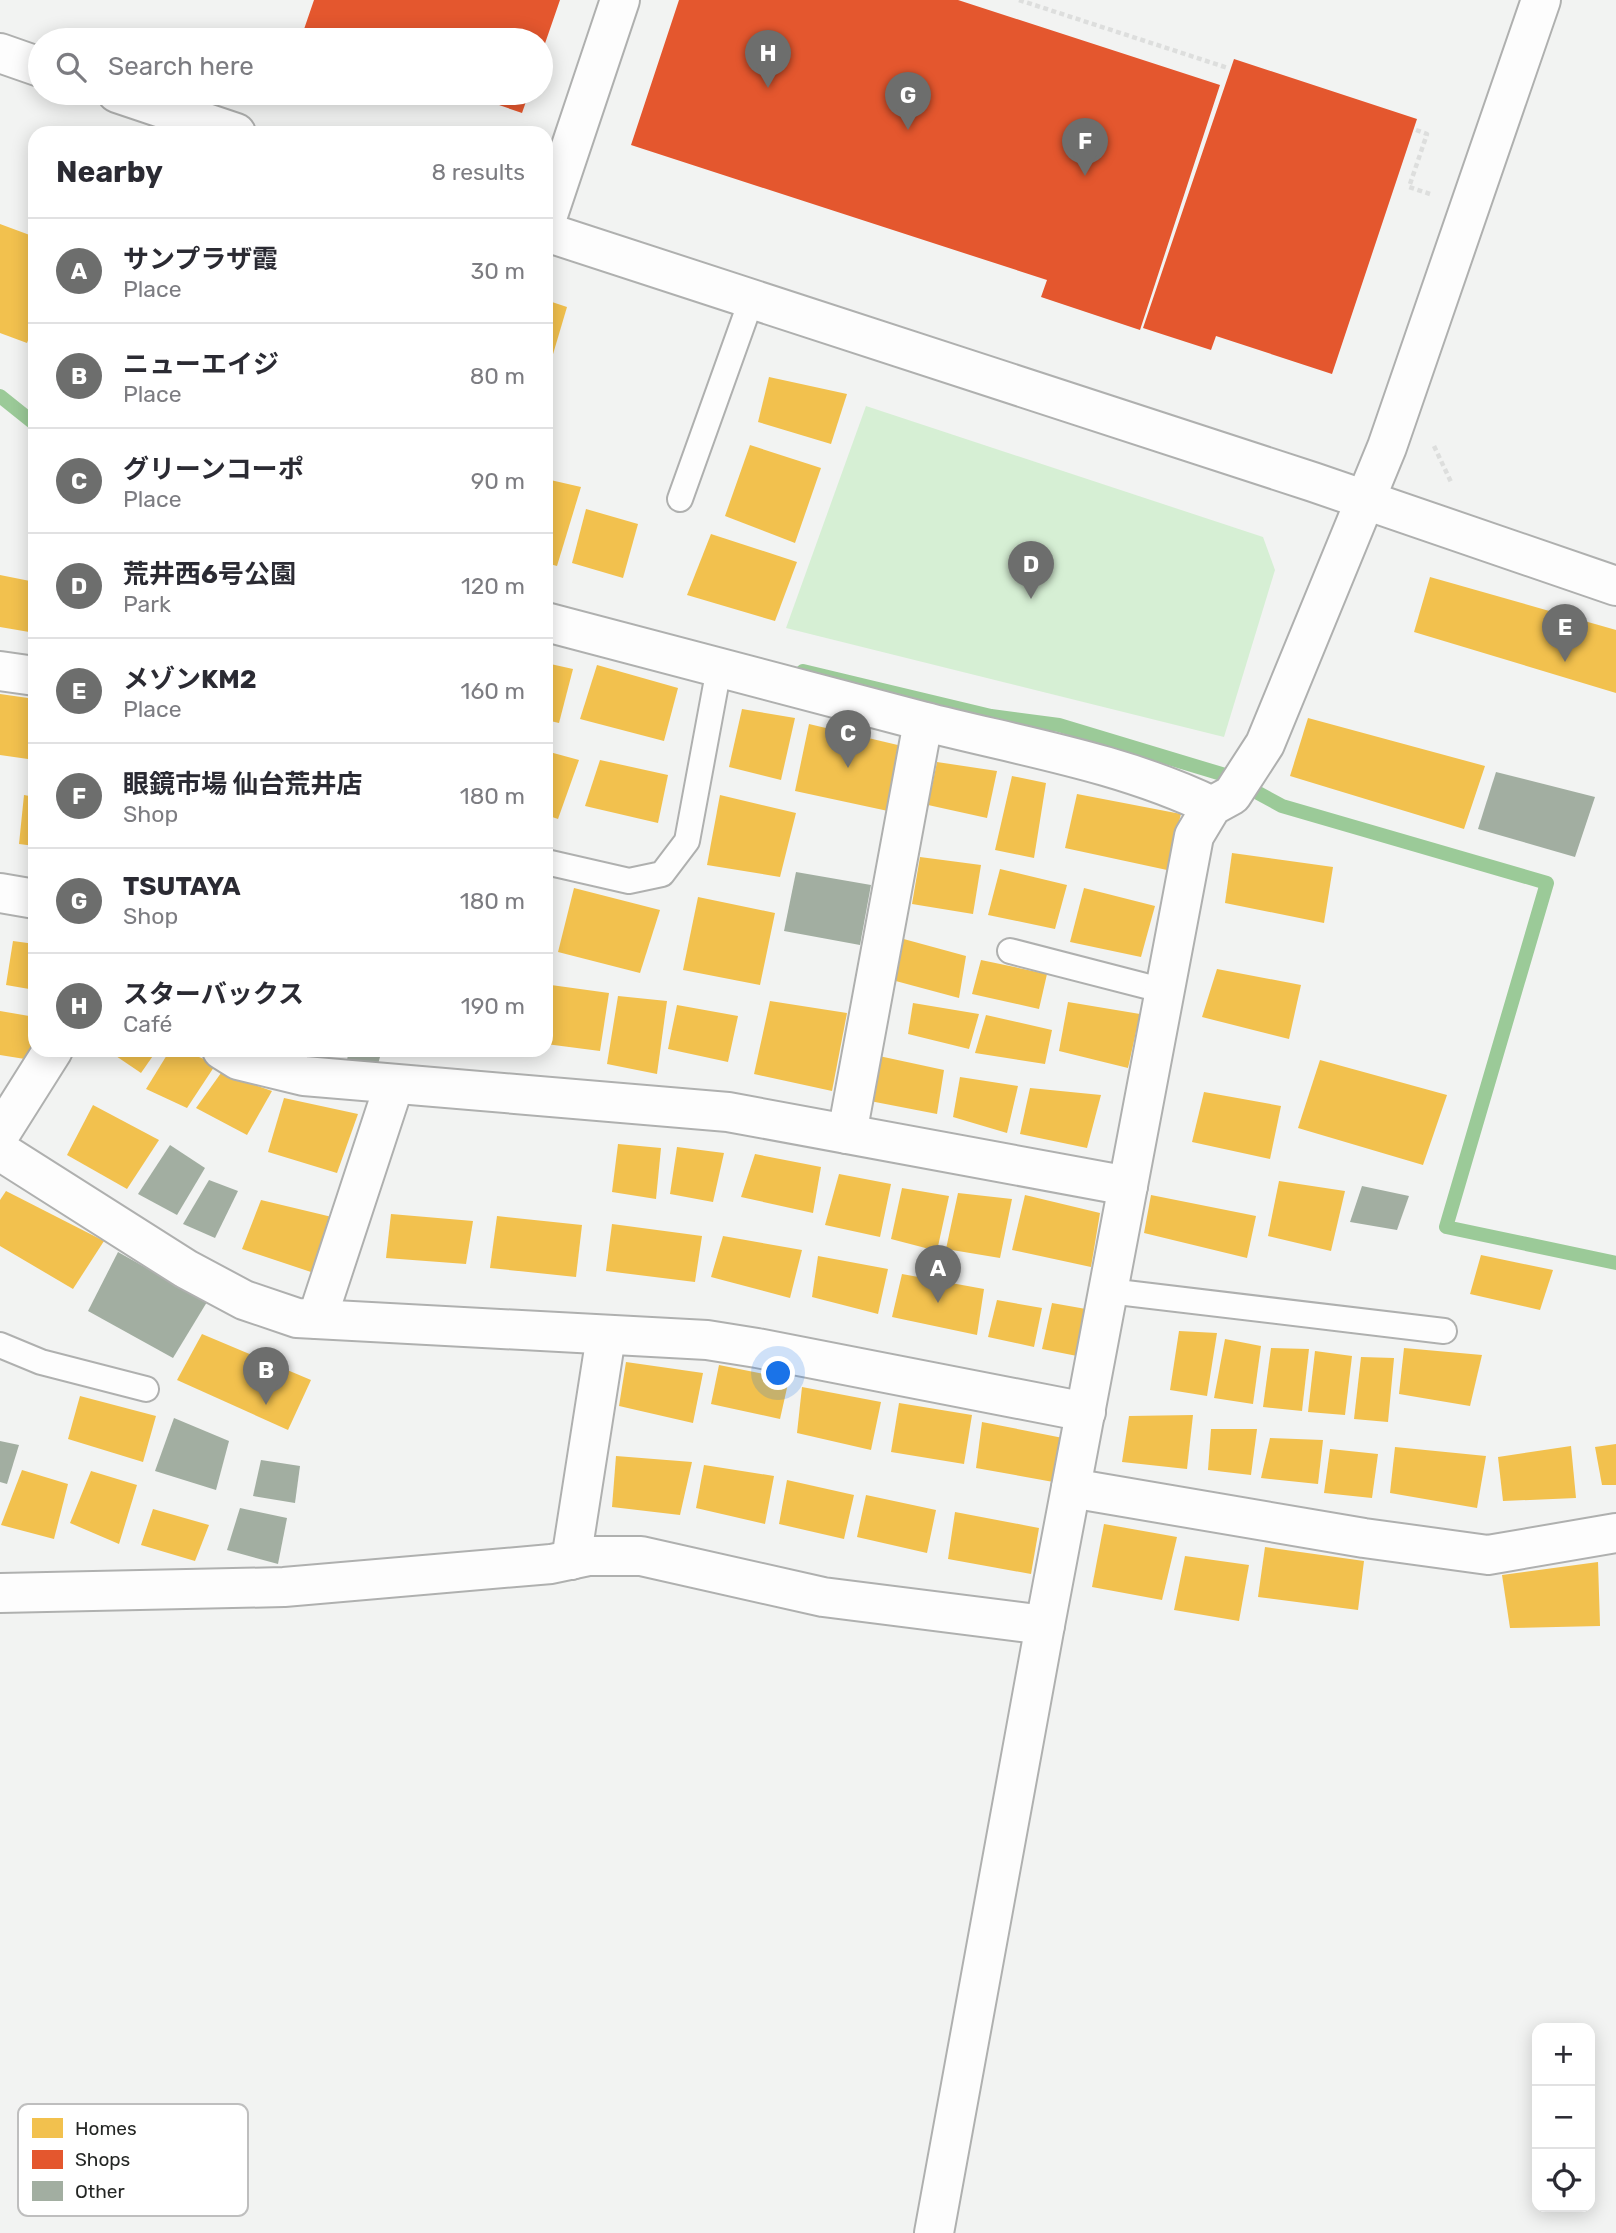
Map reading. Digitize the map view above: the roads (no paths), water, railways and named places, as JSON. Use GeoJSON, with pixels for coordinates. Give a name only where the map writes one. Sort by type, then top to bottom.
{"type":"FeatureCollection","features":[{"type":"Feature","properties":{"kind":"street"},"geometry":{"type":"LineString","coordinates":[[553,200],[620,0]]}},
{"type":"Feature","properties":{"kind":"street"},"geometry":{"type":"LineString","coordinates":[[934,2233],[1045,1625],[1194,836],[1265,744],[1391,435],[1541,0]]}},
{"type":"Feature","properties":{"kind":"street"},"geometry":{"type":"LineString","coordinates":[[0,53],[28,63]]}},
{"type":"Feature","properties":{"kind":"street"},"geometry":{"type":"LineString","coordinates":[[153,105],[215,126]]}},
{"type":"Feature","properties":{"kind":"street"},"geometry":{"type":"LineString","coordinates":[[553,234],[1313,482],[1616,586]]}},
{"type":"Feature","properties":{"kind":"street"},"geometry":{"type":"LineString","coordinates":[[553,624],[922,722],[1091,762],[1179,790],[1232,790]]}},
{"type":"Feature","properties":{"kind":"street"},"geometry":{"type":"LineString","coordinates":[[0,671],[28,675]]}},
{"type":"Feature","properties":{"kind":"street"},"geometry":{"type":"LineString","coordinates":[[847,1134],[922,722]]}},
{"type":"Feature","properties":{"kind":"street"},"geometry":{"type":"LineString","coordinates":[[0,893],[28,898]]}},
{"type":"Feature","properties":{"kind":"street"},"geometry":{"type":"LineString","coordinates":[[0,1134],[49,1057]]}},
{"type":"Feature","properties":{"kind":"street"},"geometry":{"type":"LineString","coordinates":[[233,1057],[303,1076],[727,1112],[1128,1186]]}},
{"type":"Feature","properties":{"kind":"street"},"geometry":{"type":"LineString","coordinates":[[317,1319],[394,1085]]}},
{"type":"Feature","properties":{"kind":"street"},"geometry":{"type":"LineString","coordinates":[[0,1151],[186,1269],[232,1294],[297,1318],[707,1340],[1086,1412]]}},
{"type":"Feature","properties":{"kind":"street"},"geometry":{"type":"LineString","coordinates":[[571,1560],[606,1336]]}},
{"type":"Feature","properties":{"kind":"street"},"geometry":{"type":"LineString","coordinates":[[1071,1488],[1364,1538],[1488,1555],[1616,1533]]}},
{"type":"Feature","properties":{"kind":"street"},"geometry":{"type":"LineString","coordinates":[[0,1593],[284,1587],[551,1564],[589,1556],[641,1556],[823,1597],[1045,1625]]}},
{"type":"Feature","properties":{"kind":"lane"},"geometry":{"type":"LineString","coordinates":[[680,499],[752,298]]}},
{"type":"Feature","properties":{"kind":"lane"},"geometry":{"type":"LineString","coordinates":[[553,864],[629,881],[662,874],[687,841],[719,668]]}},
{"type":"Feature","properties":{"kind":"lane"},"geometry":{"type":"LineString","coordinates":[[1010,951],[1165,991]]}},
{"type":"Feature","properties":{"kind":"lane"},"geometry":{"type":"LineString","coordinates":[[1108,1291],[1444,1331]]}},
{"type":"Feature","properties":{"kind":"lane"},"geometry":{"type":"LineString","coordinates":[[0,1345],[41,1362],[146,1389]]}},
{"type":"Feature","properties":{"kind":"waterway"},"geometry":{"type":"LineString","coordinates":[[0,396],[28,418]]}},
{"type":"Feature","properties":{"kind":"waterway"},"geometry":{"type":"LineString","coordinates":[[803,671],[991,716],[1059,725],[1225,775],[1282,806],[1547,883],[1446,1227],[1616,1263]]}},
{"type":"Feature","properties":{"kind":"place","name":"スターバックス"},"geometry":{"type":"Point","coordinates":[768,88]}},
{"type":"Feature","properties":{"kind":"place","name":"TSUTAYA"},"geometry":{"type":"Point","coordinates":[908,130]}},
{"type":"Feature","properties":{"kind":"place","name":"眼鏡市場 仙台荒井店"},"geometry":{"type":"Point","coordinates":[1085,176]}},
{"type":"Feature","properties":{"kind":"place","name":"荒井西6号公園"},"geometry":{"type":"Point","coordinates":[1031,599]}},
{"type":"Feature","properties":{"kind":"place","name":"メゾンKM2"},"geometry":{"type":"Point","coordinates":[1565,662]}},
{"type":"Feature","properties":{"kind":"place","name":"グリーンコーポ"},"geometry":{"type":"Point","coordinates":[848,768]}},
{"type":"Feature","properties":{"kind":"place","name":"サンプラザ霞"},"geometry":{"type":"Point","coordinates":[938,1303]}},
{"type":"Feature","properties":{"kind":"place","name":"ニューエイジ"},"geometry":{"type":"Point","coordinates":[266,1405]}}]}
